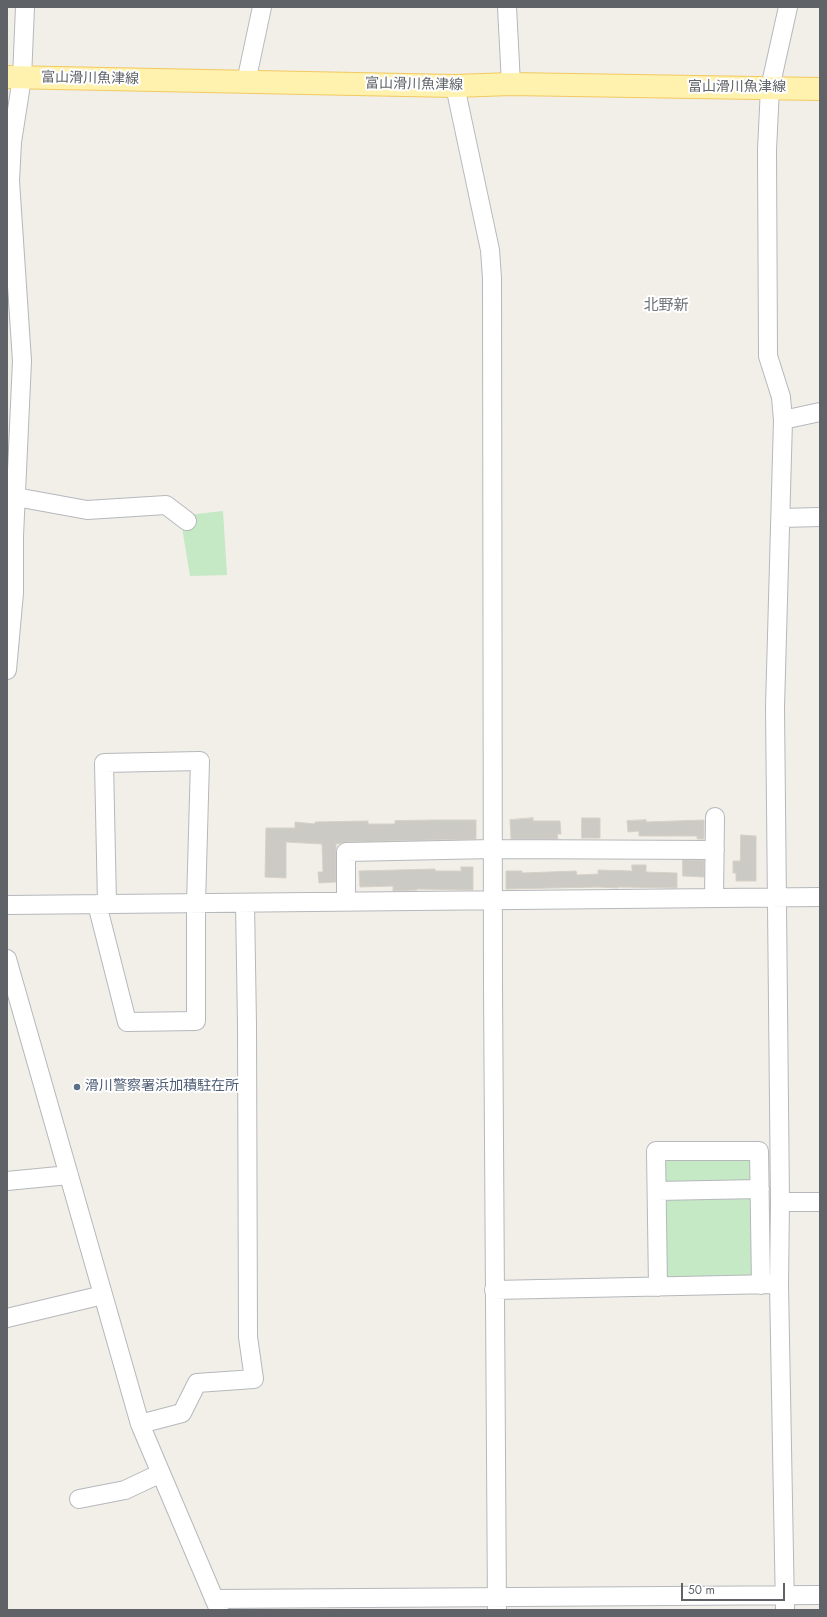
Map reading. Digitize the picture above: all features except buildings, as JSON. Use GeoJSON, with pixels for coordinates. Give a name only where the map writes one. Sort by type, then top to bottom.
{"type":"FeatureCollection","features":[{"type":"Feature","properties":{"kind":"main road","name":"富山滑川魚津線"},"geometry":{"type":"LineString","coordinates":[[15,78],[455,86],[511,84],[820,89]]}},
{"type":"Feature","properties":{"kind":"street"},"geometry":{"type":"LineString","coordinates":[[7,670],[14,593],[11,536],[16,496],[22,361],[10,181],[15,78],[25,7]]}},
{"type":"Feature","properties":{"kind":"street"},"geometry":{"type":"LineString","coordinates":[[246,82],[262,7]]}},
{"type":"Feature","properties":{"kind":"street"},"geometry":{"type":"LineString","coordinates":[[507,7],[511,84]]}},
{"type":"Feature","properties":{"kind":"street"},"geometry":{"type":"LineString","coordinates":[[785,1602],[779,1284],[780,1202],[775,706],[783,420],[781,397],[768,356],[767,150],[770,88],[788,7]]}},
{"type":"Feature","properties":{"kind":"street"},"geometry":{"type":"LineString","coordinates":[[455,86],[490,250],[492,278],[494,1290],[497,1603]]}},
{"type":"Feature","properties":{"kind":"street"},"geometry":{"type":"LineString","coordinates":[[783,420],[820,412]]}},
{"type":"Feature","properties":{"kind":"street"},"geometry":{"type":"LineString","coordinates":[[16,496],[87,510],[166,505],[187,521]]}},
{"type":"Feature","properties":{"kind":"street"},"geometry":{"type":"LineString","coordinates":[[781,518],[820,517]]}},
{"type":"Feature","properties":{"kind":"street"},"geometry":{"type":"LineString","coordinates":[[200,760],[196,904],[196,1021],[127,1022],[102,904],[104,763],[200,760]]}},
{"type":"Feature","properties":{"kind":"street"},"geometry":{"type":"LineString","coordinates":[[714,897],[715,817]]}},
{"type":"Feature","properties":{"kind":"street"},"geometry":{"type":"LineString","coordinates":[[346,901],[346,852],[493,849],[715,850]]}},
{"type":"Feature","properties":{"kind":"street"},"geometry":{"type":"LineString","coordinates":[[7,905],[820,897]]}},
{"type":"Feature","properties":{"kind":"street"},"geometry":{"type":"LineString","coordinates":[[140,1424],[182,1413],[197,1383],[254,1379],[248,1337],[245,903]]}},
{"type":"Feature","properties":{"kind":"street"},"geometry":{"type":"LineString","coordinates":[[7,959],[140,1424],[217,1605],[785,1602],[820,1595]]}},
{"type":"Feature","properties":{"kind":"street"},"geometry":{"type":"LineString","coordinates":[[658,1287],[656,1151],[759,1151],[761,1285]]}},
{"type":"Feature","properties":{"kind":"street"},"geometry":{"type":"LineString","coordinates":[[7,1181],[69,1175]]}},
{"type":"Feature","properties":{"kind":"street"},"geometry":{"type":"LineString","coordinates":[[657,1191],[760,1189]]}},
{"type":"Feature","properties":{"kind":"street"},"geometry":{"type":"LineString","coordinates":[[780,1202],[820,1202]]}},
{"type":"Feature","properties":{"kind":"street"},"geometry":{"type":"LineString","coordinates":[[494,1290],[779,1284]]}},
{"type":"Feature","properties":{"kind":"street"},"geometry":{"type":"LineString","coordinates":[[7,1318],[102,1295]]}},
{"type":"Feature","properties":{"kind":"street"},"geometry":{"type":"LineString","coordinates":[[79,1499],[124,1490],[160,1473]]}},
{"type":"Feature","properties":{"kind":"green space"},"geometry":{"type":"Polygon","coordinates":[[[223,511],[227,575],[190,576],[182,527],[188,515],[223,511]]]}},
{"type":"Feature","properties":{"kind":"green space"},"geometry":{"type":"Polygon","coordinates":[[[649,1147],[762,1147],[765,1278],[649,1281],[649,1147]]]}},
{"type":"Feature","properties":{"kind":"place","name":"滑川警察署浜加積駐在所"},"geometry":{"type":"Point","coordinates":[77,1087]}},
{"type":"Feature","properties":{"kind":"district","name":"北野新"},"geometry":{"type":"Point","coordinates":[666,306]}}]}
